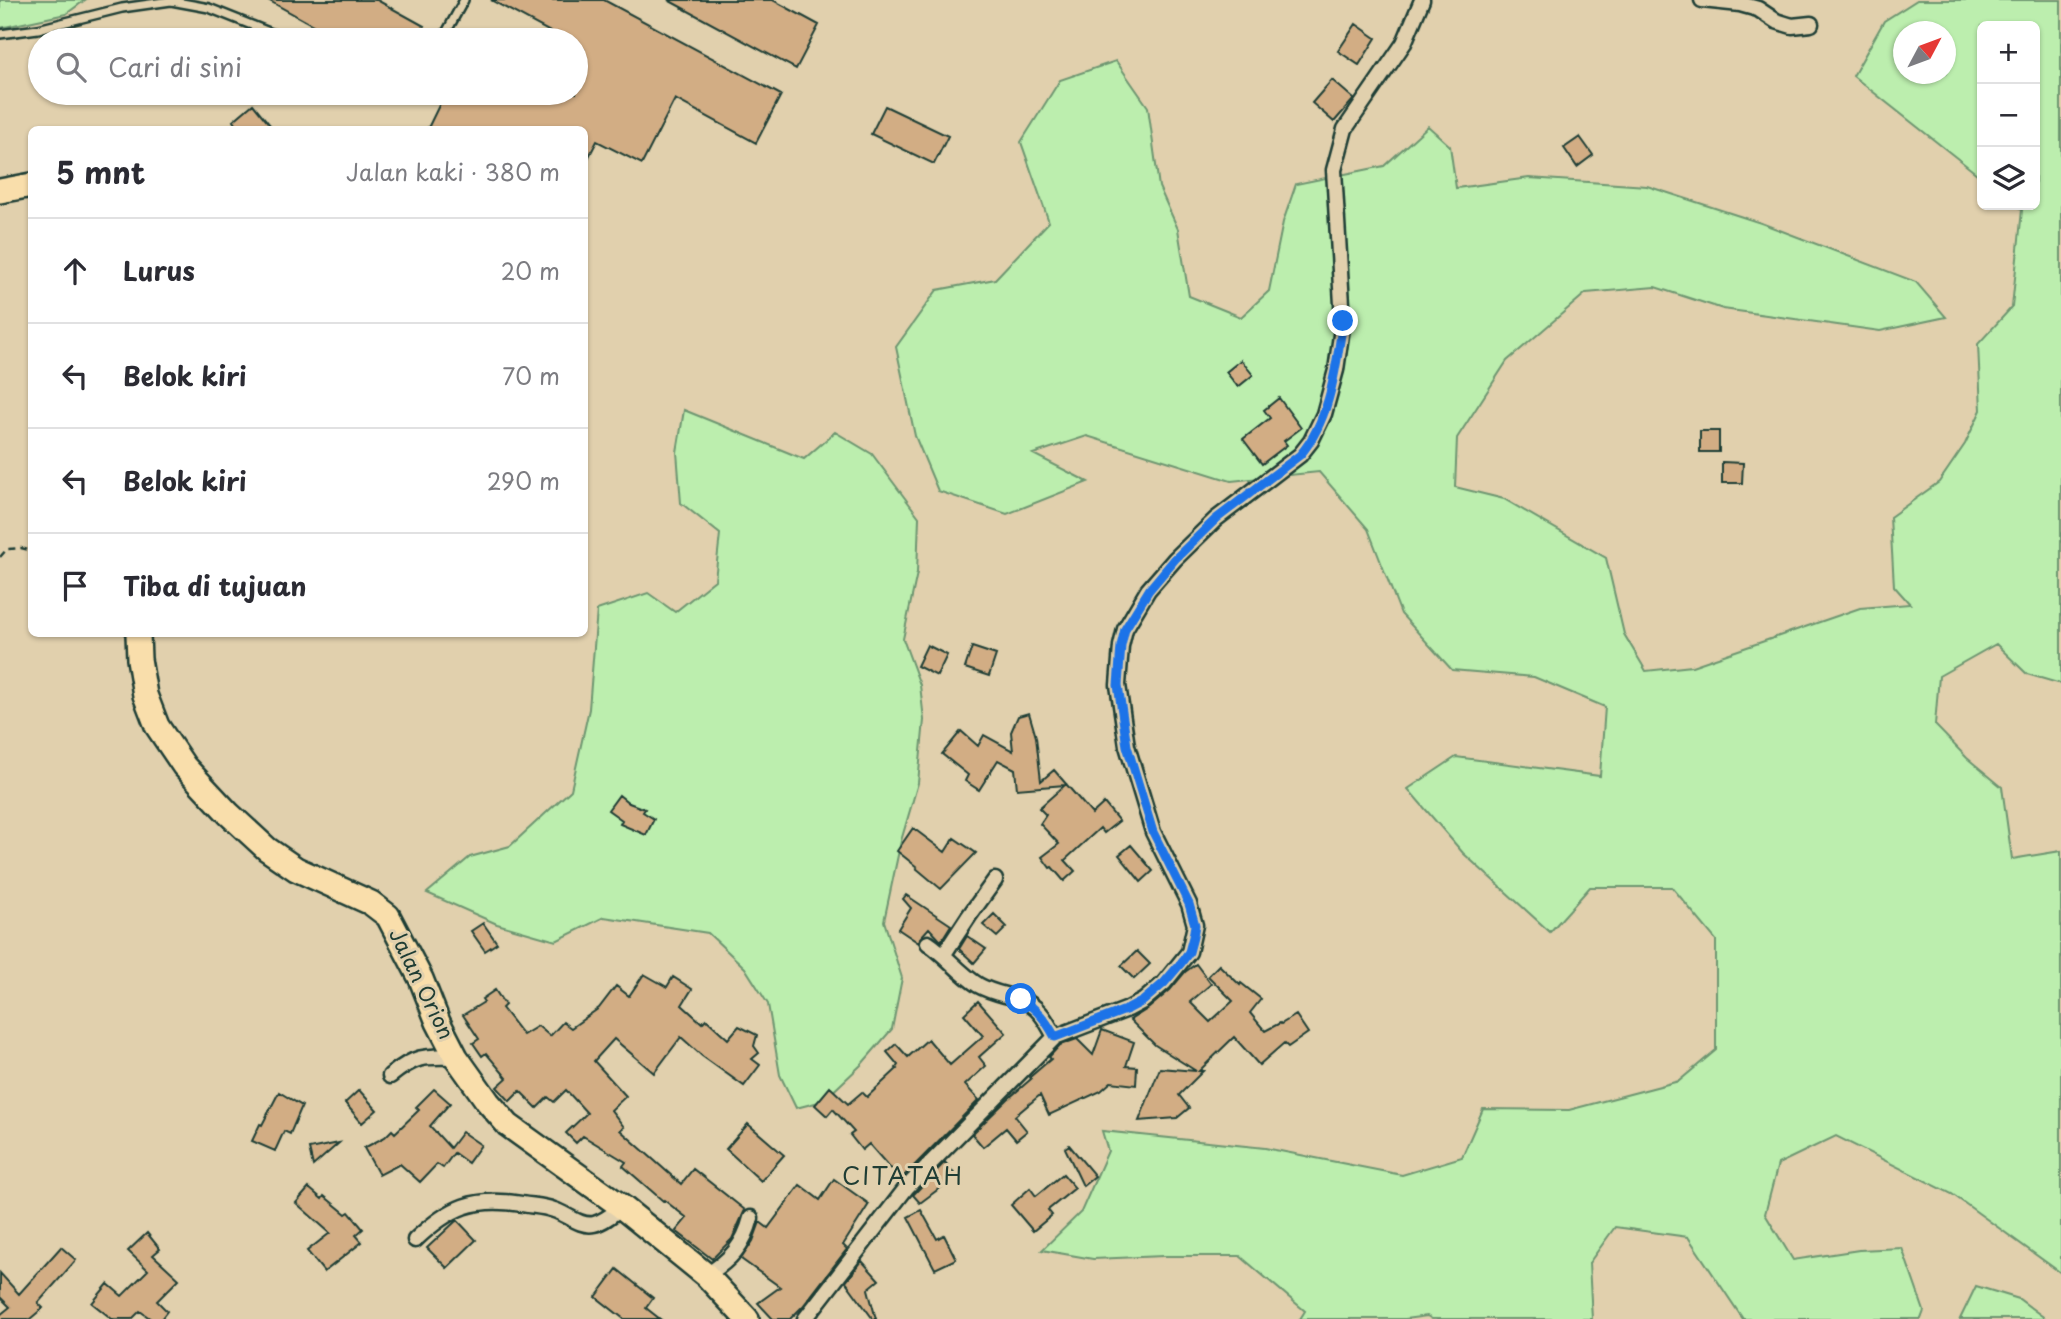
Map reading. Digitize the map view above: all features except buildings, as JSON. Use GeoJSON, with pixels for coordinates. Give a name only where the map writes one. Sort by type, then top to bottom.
{"type":"FeatureCollection","features":[{"type":"Feature","properties":{"kind":"highway"},"geometry":{"type":"LineString","coordinates":[[0,191],[28,186]]}},
{"type":"Feature","properties":{"kind":"highway","name":"Jalan Orion"},"geometry":{"type":"LineString","coordinates":[[138,637],[145,695],[157,726],[184,765],[229,814],[267,849],[296,869],[371,903],[387,916],[421,979],[456,1057],[508,1125],[622,1207],[706,1275],[747,1319]]}},
{"type":"Feature","properties":{"kind":"street"},"geometry":{"type":"LineString","coordinates":[[805,1319],[907,1187],[1055,1037],[1143,1001],[1164,983],[1189,952],[1195,925],[1189,904],[1153,832],[1127,746],[1118,685],[1125,629],[1149,590],[1175,559],[1216,519],[1300,455],[1311,441],[1324,414],[1336,370],[1343,321],[1334,170],[1346,128],[1404,43],[1422,0]]}},
{"type":"Feature","properties":{"kind":"street"},"geometry":{"type":"LineString","coordinates":[[1702,0],[1741,4],[1758,9],[1776,21],[1792,26],[1811,24]]}},
{"type":"Feature","properties":{"kind":"street"},"geometry":{"type":"LineString","coordinates":[[944,954],[995,880]]}},
{"type":"Feature","properties":{"kind":"street"},"geometry":{"type":"LineString","coordinates":[[928,943],[976,984],[995,994],[1021,999],[1037,1009],[1055,1037]]}},
{"type":"Feature","properties":{"kind":"street"},"geometry":{"type":"LineString","coordinates":[[390,1076],[406,1063],[426,1056],[456,1057]]}},
{"type":"Feature","properties":{"kind":"street"},"geometry":{"type":"LineString","coordinates":[[415,1240],[453,1210],[471,1203],[505,1201],[553,1209],[590,1224],[596,1224],[622,1207]]}},
{"type":"Feature","properties":{"kind":"street"},"geometry":{"type":"LineString","coordinates":[[706,1275],[723,1265],[734,1254],[746,1234],[751,1218]]}},
{"type":"Feature","properties":{"kind":"lane"},"geometry":{"type":"LineString","coordinates":[[449,28],[464,0]]}},
{"type":"Feature","properties":{"kind":"lane"},"geometry":{"type":"LineString","coordinates":[[42,28],[122,8],[171,1],[209,8],[259,28]]}},
{"type":"Feature","properties":{"kind":"lane"},"geometry":{"type":"LineString","coordinates":[[0,34],[28,30]]}},
{"type":"Feature","properties":{"kind":"path"},"geometry":{"type":"LineString","coordinates":[[0,557],[8,549],[28,550]]}},
{"type":"Feature","properties":{"kind":"green space"},"geometry":{"type":"Polygon","coordinates":[[[0,0],[85,0],[66,14],[0,28],[0,0]]]}},
{"type":"Feature","properties":{"kind":"green space"},"geometry":{"type":"Polygon","coordinates":[[[1917,0],[2061,0],[2061,684],[2027,674],[1996,644],[1939,676],[1935,725],[1967,758],[2002,787],[2012,859],[2061,851],[2061,1273],[1952,1194],[1836,1136],[1778,1164],[1765,1214],[1793,1260],[1859,1250],[1902,1248],[1924,1311],[1921,1319],[1743,1319],[1688,1237],[1615,1227],[1589,1263],[1592,1319],[1432,1319],[1427,1316],[1405,1319],[1300,1319],[1305,1311],[1240,1256],[1093,1259],[1042,1250],[1081,1212],[1108,1151],[1102,1131],[1265,1148],[1402,1175],[1462,1157],[1483,1109],[1569,1110],[1679,1081],[1716,1050],[1716,940],[1672,887],[1590,887],[1550,932],[1463,853],[1408,789],[1456,757],[1600,776],[1605,707],[1534,677],[1452,670],[1401,614],[1368,529],[1319,472],[1231,481],[1087,436],[1033,454],[1088,482],[1007,514],[938,491],[915,436],[896,347],[937,290],[995,279],[1049,222],[1021,142],[1060,80],[1116,61],[1148,107],[1159,187],[1178,229],[1189,296],[1241,317],[1269,291],[1283,222],[1296,184],[1384,166],[1428,126],[1450,146],[1456,188],[1529,178],[1647,186],[1761,223],[1916,282],[1946,317],[1880,331],[1723,309],[1655,287],[1586,293],[1507,361],[1457,438],[1455,487],[1504,499],[1606,558],[1624,634],[1646,671],[1692,666],[1860,608],[1910,604],[1894,586],[1890,517],[1939,482],[1965,444],[1981,410],[1978,344],[2012,307],[2022,210],[2040,210],[2040,21],[1977,21],[1977,174],[1853,76],[1884,21],[1917,0]]]}},
{"type":"Feature","properties":{"kind":"green space"},"geometry":{"type":"Polygon","coordinates":[[[684,410],[804,459],[835,432],[872,454],[919,517],[917,573],[903,639],[920,685],[924,720],[918,783],[901,841],[884,921],[902,978],[892,1029],[861,1065],[823,1101],[796,1108],[780,1075],[768,1004],[745,968],[708,933],[604,917],[556,941],[497,924],[427,893],[470,857],[510,846],[571,790],[589,709],[597,610],[648,593],[675,612],[715,580],[720,534],[681,503],[677,452],[684,410]]]}},
{"type":"Feature","properties":{"kind":"green space"},"geometry":{"type":"Polygon","coordinates":[[[1976,1286],[2019,1299],[2046,1319],[1960,1319],[1976,1286]]]}},
{"type":"Feature","properties":{"kind":"district","name":"CITATAH"},"geometry":{"type":"Point","coordinates":[903,1177]}},
{"type":"Feature","properties":{"kind":"route"},"geometry":{"type":"LineString","coordinates":[[1021,999],[1037,1009],[1055,1037],[1143,1001],[1164,983],[1189,952],[1195,925],[1189,904],[1153,832],[1127,746],[1118,685],[1125,629],[1149,590],[1175,559],[1216,519],[1300,455],[1311,441],[1324,414],[1336,370],[1343,321]]}}]}
